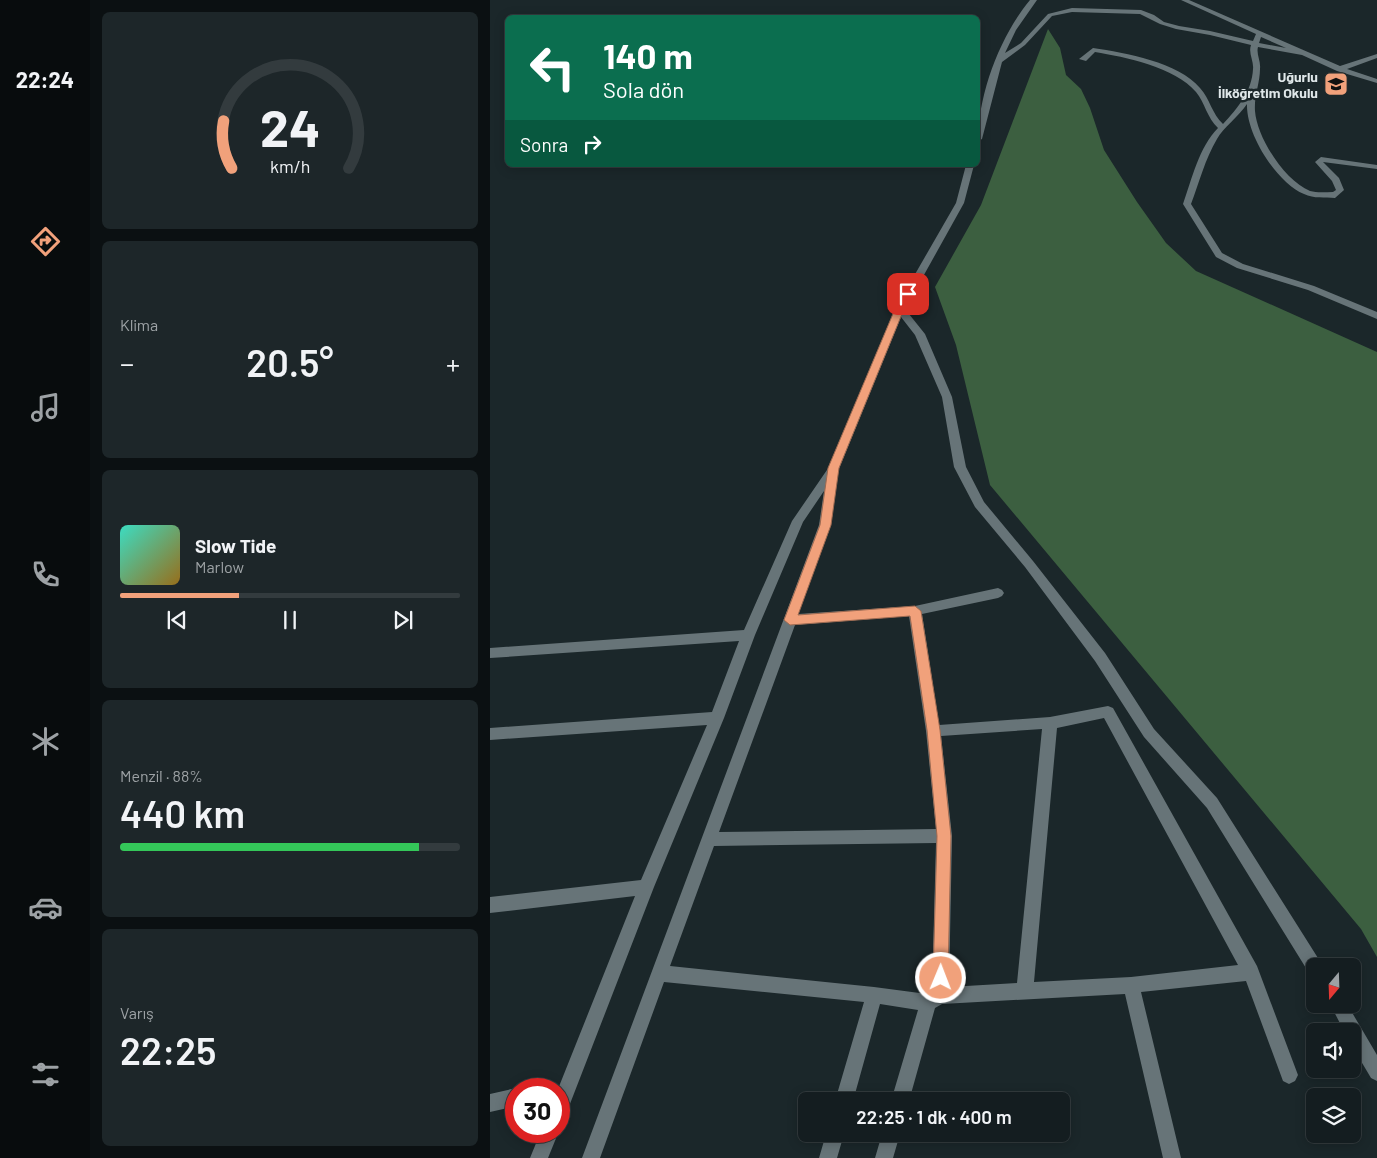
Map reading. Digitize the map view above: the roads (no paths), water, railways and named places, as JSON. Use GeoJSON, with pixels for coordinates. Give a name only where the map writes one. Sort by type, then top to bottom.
{"type":"FeatureCollection","features":[{"type":"Feature","properties":{"kind":"street"},"geometry":{"type":"LineString","coordinates":[[980,132],[999,61],[1023,13],[1034,0]]}},
{"type":"Feature","properties":{"kind":"street"},"geometry":{"type":"LineString","coordinates":[[1184,0],[1260,32],[1340,70],[1377,81]]}},
{"type":"Feature","properties":{"kind":"street"},"geometry":{"type":"LineString","coordinates":[[999,61],[1023,44],[1050,15],[1072,10],[1141,12],[1162,23],[1178,28],[1302,53]]}},
{"type":"Feature","properties":{"kind":"street"},"geometry":{"type":"LineString","coordinates":[[1260,32],[1253,48],[1257,68],[1252,93],[1251,115],[1265,148],[1280,171],[1296,187],[1309,194],[1335,195],[1340,190],[1336,180],[1319,162],[1321,159],[1377,167]]}},
{"type":"Feature","properties":{"kind":"street"},"geometry":{"type":"LineString","coordinates":[[1084,59],[1093,50],[1109,52],[1133,58],[1190,82],[1199,91],[1214,121],[1223,128]]}},
{"type":"Feature","properties":{"kind":"street"},"geometry":{"type":"LineString","coordinates":[[1340,70],[1377,56]]}},
{"type":"Feature","properties":{"kind":"street"},"geometry":{"type":"LineString","coordinates":[[1252,93],[1234,117],[1214,137],[1187,204],[1219,255],[1240,266],[1311,288],[1377,316]]}},
{"type":"Feature","properties":{"kind":"street"},"geometry":{"type":"LineString","coordinates":[[566,1078],[717,718],[748,635],[798,521],[834,468],[900,309],[960,203],[969,167]]}},
{"type":"Feature","properties":{"kind":"street"},"geometry":{"type":"LineString","coordinates":[[900,309],[920,334],[932,360],[947,397],[960,467],[980,504],[1029,564],[1100,658],[1150,733],[1212,803],[1309,958]]}},
{"type":"Feature","properties":{"kind":"street"},"geometry":{"type":"LineString","coordinates":[[591,1158],[826,525],[834,468]]}},
{"type":"Feature","properties":{"kind":"street"},"geometry":{"type":"LineString","coordinates":[[790,620],[915,611],[998,593]]}},
{"type":"Feature","properties":{"kind":"street"},"geometry":{"type":"LineString","coordinates":[[903,1092],[934,1000],[944,836],[933,730],[915,611]]}},
{"type":"Feature","properties":{"kind":"street"},"geometry":{"type":"LineString","coordinates":[[490,653],[748,635]]}},
{"type":"Feature","properties":{"kind":"street"},"geometry":{"type":"LineString","coordinates":[[933,730],[1050,723],[1108,712],[1250,972],[1288,1075]]}},
{"type":"Feature","properties":{"kind":"street"},"geometry":{"type":"LineString","coordinates":[[490,734],[717,718]]}},
{"type":"Feature","properties":{"kind":"street"},"geometry":{"type":"LineString","coordinates":[[1025,992],[1050,723]]}},
{"type":"Feature","properties":{"kind":"street"},"geometry":{"type":"LineString","coordinates":[[708,839],[944,836]]}},
{"type":"Feature","properties":{"kind":"street"},"geometry":{"type":"LineString","coordinates":[[490,904],[646,887]]}},
{"type":"Feature","properties":{"kind":"street"},"geometry":{"type":"LineString","coordinates":[[659,973],[934,1000],[1130,985],[1250,972]]}},
{"type":"Feature","properties":{"kind":"street"},"geometry":{"type":"LineString","coordinates":[[1130,985],[1172,1158]]}},
{"type":"Feature","properties":{"kind":"street"},"geometry":{"type":"LineString","coordinates":[[847,1092],[874,995]]}},
{"type":"Feature","properties":{"kind":"street"},"geometry":{"type":"LineString","coordinates":[[1343,1013],[1377,1072]]}},
{"type":"Feature","properties":{"kind":"street"},"geometry":{"type":"LineString","coordinates":[[490,1102],[505,1099]]}},
{"type":"Feature","properties":{"kind":"street"},"geometry":{"type":"LineString","coordinates":[[828,1158],[833,1142]]}},
{"type":"Feature","properties":{"kind":"street"},"geometry":{"type":"LineString","coordinates":[[884,1158],[889,1142]]}},
{"type":"Feature","properties":{"kind":"street"},"geometry":{"type":"LineString","coordinates":[[539,1158],[545,1143]]}},
{"type":"Feature","properties":{"kind":"place","name":"Uğurlu İlköğretim Okulu"},"geometry":{"type":"Point","coordinates":[1336,84]}}]}
